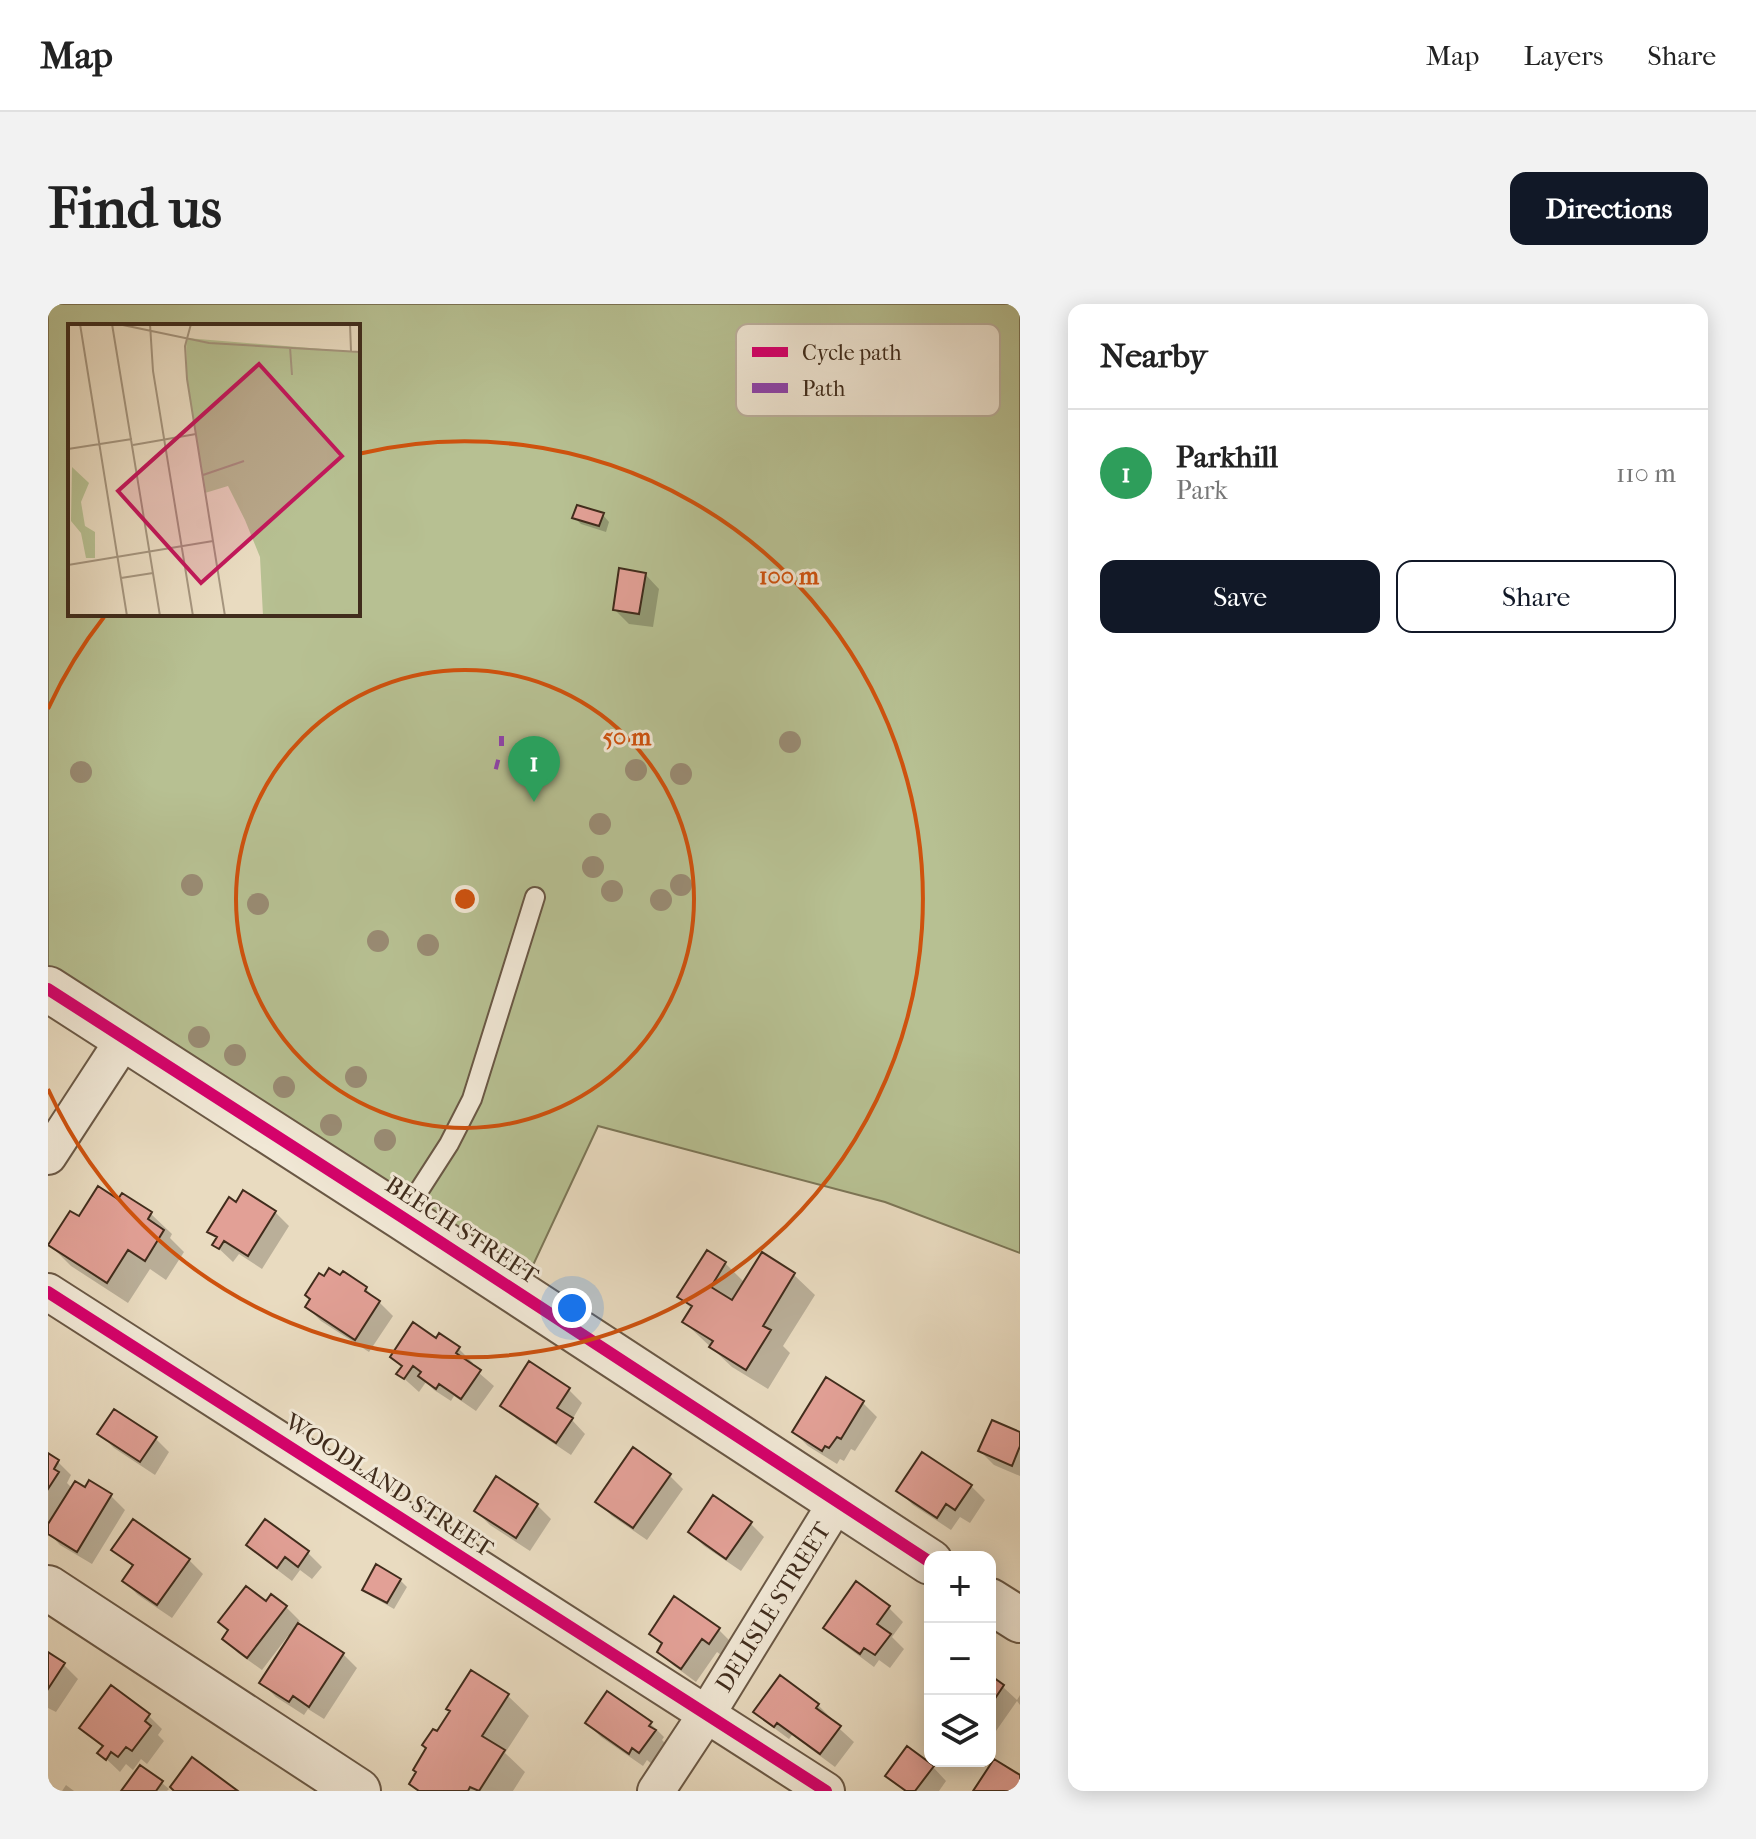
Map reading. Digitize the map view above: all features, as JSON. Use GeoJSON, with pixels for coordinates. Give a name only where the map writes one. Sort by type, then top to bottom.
{"type":"FeatureCollection","features":[{"type":"Feature","properties":{"kind":"street","name":"BEECH STREET"},"geometry":{"type":"LineString","coordinates":[[48,989],[924,1558]]}},
{"type":"Feature","properties":{"kind":"street"},"geometry":{"type":"LineString","coordinates":[[48,1156],[125,1038]]}},
{"type":"Feature","properties":{"kind":"street","name":"WOODLAND STREET"},"geometry":{"type":"LineString","coordinates":[[48,1292],[826,1791]]}},
{"type":"Feature","properties":{"kind":"street","name":"DELISLE STREET"},"geometry":{"type":"LineString","coordinates":[[656,1791],[837,1502]]}},
{"type":"Feature","properties":{"kind":"street"},"geometry":{"type":"LineString","coordinates":[[48,1588],[358,1791]]}},
{"type":"Feature","properties":{"kind":"street"},"geometry":{"type":"LineString","coordinates":[[996,1605],[1020,1620]]}},
{"type":"Feature","properties":{"kind":"lane"},"geometry":{"type":"LineString","coordinates":[[402,1217],[449,1144],[472,1099],[535,897]]}},
{"type":"Feature","properties":{"kind":"green space"},"geometry":{"type":"Polygon","coordinates":[[[48,304],[1020,304],[1020,1253],[885,1202],[598,1126],[520,1293],[48,989],[48,304]]]}},
{"type":"Feature","properties":{"kind":"building"},"geometry":{"type":"Polygon","coordinates":[[[577,505],[604,513],[599,526],[572,518],[577,505]]]}},
{"type":"Feature","properties":{"kind":"building"},"geometry":{"type":"Polygon","coordinates":[[[619,568],[646,573],[639,614],[613,610],[619,568]]]}},
{"type":"Feature","properties":{"kind":"building"},"geometry":{"type":"Polygon","coordinates":[[[98,1186],[118,1199],[122,1193],[152,1212],[148,1219],[164,1230],[145,1261],[128,1250],[107,1283],[48,1245],[70,1211],[79,1216],[98,1186]]]}},
{"type":"Feature","properties":{"kind":"building"},"geometry":{"type":"Polygon","coordinates":[[[243,1190],[276,1211],[248,1256],[224,1241],[219,1249],[212,1245],[217,1237],[207,1232],[229,1197],[236,1202],[243,1190]]]}},
{"type":"Feature","properties":{"kind":"building"},"geometry":{"type":"Polygon","coordinates":[[[707,1250],[726,1262],[711,1287],[732,1300],[762,1252],[795,1273],[763,1326],[771,1330],[746,1370],[709,1347],[713,1341],[682,1322],[692,1306],[677,1297],[707,1250]]]}},
{"type":"Feature","properties":{"kind":"building"},"geometry":{"type":"Polygon","coordinates":[[[329,1268],[340,1275],[343,1271],[367,1287],[365,1291],[380,1301],[355,1340],[305,1307],[310,1299],[305,1295],[319,1273],[324,1276],[329,1268]]]}},
{"type":"Feature","properties":{"kind":"building"},"geometry":{"type":"Polygon","coordinates":[[[413,1322],[436,1338],[439,1333],[460,1347],[456,1353],[481,1370],[461,1399],[439,1384],[436,1389],[418,1376],[421,1372],[413,1366],[404,1379],[396,1374],[402,1366],[390,1357],[413,1322]]]}},
{"type":"Feature","properties":{"kind":"building"},"geometry":{"type":"Polygon","coordinates":[[[529,1361],[570,1388],[557,1408],[573,1418],[556,1443],[500,1406],[529,1361]]]}},
{"type":"Feature","properties":{"kind":"building"},"geometry":{"type":"Polygon","coordinates":[[[826,1377],[864,1401],[841,1439],[837,1437],[829,1448],[825,1446],[822,1451],[792,1432],[826,1377]]]}},
{"type":"Feature","properties":{"kind":"building"},"geometry":{"type":"Polygon","coordinates":[[[114,1409],[157,1437],[140,1462],[97,1434],[114,1409]]]}},
{"type":"Feature","properties":{"kind":"building"},"geometry":{"type":"Polygon","coordinates":[[[992,1420],[1020,1432],[1020,1446],[1012,1466],[978,1451],[992,1420]]]}},
{"type":"Feature","properties":{"kind":"building"},"geometry":{"type":"Polygon","coordinates":[[[633,1447],[671,1474],[633,1528],[595,1502],[633,1447]]]}},
{"type":"Feature","properties":{"kind":"building"},"geometry":{"type":"Polygon","coordinates":[[[922,1452],[972,1485],[955,1510],[946,1504],[937,1518],[896,1491],[922,1452]]]}},
{"type":"Feature","properties":{"kind":"building"},"geometry":{"type":"Polygon","coordinates":[[[48,1453],[59,1460],[54,1469],[59,1472],[48,1489],[48,1453]]]}},
{"type":"Feature","properties":{"kind":"building"},"geometry":{"type":"Polygon","coordinates":[[[496,1476],[538,1504],[516,1538],[474,1511],[496,1476]]]}},
{"type":"Feature","properties":{"kind":"building"},"geometry":{"type":"Polygon","coordinates":[[[89,1480],[112,1494],[77,1552],[48,1534],[48,1524],[75,1481],[85,1487],[89,1480]]]}},
{"type":"Feature","properties":{"kind":"building"},"geometry":{"type":"Polygon","coordinates":[[[713,1495],[752,1522],[726,1559],[688,1532],[713,1495]]]}},
{"type":"Feature","properties":{"kind":"building"},"geometry":{"type":"Polygon","coordinates":[[[133,1519],[190,1559],[157,1605],[122,1581],[133,1565],[111,1550],[133,1519]]]}},
{"type":"Feature","properties":{"kind":"building"},"geometry":{"type":"Polygon","coordinates":[[[265,1519],[309,1551],[298,1567],[285,1557],[277,1568],[246,1545],[265,1519]]]}},
{"type":"Feature","properties":{"kind":"building"},"geometry":{"type":"Polygon","coordinates":[[[376,1564],[401,1579],[387,1603],[362,1590],[376,1564]]]}},
{"type":"Feature","properties":{"kind":"building"},"geometry":{"type":"Polygon","coordinates":[[[856,1581],[890,1606],[877,1624],[891,1634],[875,1655],[864,1648],[860,1654],[823,1628],[856,1581]]]}},
{"type":"Feature","properties":{"kind":"building"},"geometry":{"type":"Polygon","coordinates":[[[246,1586],[266,1601],[271,1594],[287,1606],[247,1658],[222,1639],[228,1630],[218,1622],[246,1586]]]}},
{"type":"Feature","properties":{"kind":"building"},"geometry":{"type":"Polygon","coordinates":[[[674,1596],[720,1628],[709,1644],[702,1639],[681,1669],[657,1652],[662,1643],[649,1634],[674,1596]]]}},
{"type":"Feature","properties":{"kind":"building"},"geometry":{"type":"Polygon","coordinates":[[[298,1623],[344,1653],[309,1707],[293,1696],[289,1702],[259,1683],[298,1623]]]}},
{"type":"Feature","properties":{"kind":"building"},"geometry":{"type":"Polygon","coordinates":[[[48,1652],[65,1663],[48,1689],[48,1652]]]}},
{"type":"Feature","properties":{"kind":"building"},"geometry":{"type":"Polygon","coordinates":[[[471,1670],[509,1694],[482,1736],[505,1750],[479,1791],[470,1787],[468,1791],[419,1791],[409,1784],[426,1748],[422,1745],[433,1729],[437,1731],[450,1711],[446,1709],[471,1670]]]}},
{"type":"Feature","properties":{"kind":"building"},"geometry":{"type":"Polygon","coordinates":[[[780,1675],[819,1704],[816,1708],[841,1726],[820,1754],[777,1723],[774,1727],[753,1712],[780,1675]]]}},
{"type":"Feature","properties":{"kind":"building"},"geometry":{"type":"Polygon","coordinates":[[[996,1679],[1004,1685],[996,1697],[996,1679]]]}},
{"type":"Feature","properties":{"kind":"building"},"geometry":{"type":"Polygon","coordinates":[[[111,1685],[150,1714],[145,1721],[151,1726],[132,1751],[126,1747],[118,1757],[111,1752],[106,1760],[97,1753],[103,1746],[79,1728],[111,1685]]]}},
{"type":"Feature","properties":{"kind":"building"},"geometry":{"type":"Polygon","coordinates":[[[607,1691],[652,1722],[649,1726],[656,1730],[639,1753],[632,1748],[629,1754],[585,1723],[607,1691]]]}},
{"type":"Feature","properties":{"kind":"building"},"geometry":{"type":"Polygon","coordinates":[[[907,1746],[924,1759],[924,1767],[933,1767],[915,1791],[906,1791],[885,1776],[907,1746]]]}},
{"type":"Feature","properties":{"kind":"building"},"geometry":{"type":"Polygon","coordinates":[[[192,1757],[238,1791],[174,1791],[170,1787],[192,1757]]]}},
{"type":"Feature","properties":{"kind":"building"},"geometry":{"type":"Polygon","coordinates":[[[996,1760],[1020,1775],[1020,1791],[973,1791],[989,1767],[996,1767],[996,1760]]]}},
{"type":"Feature","properties":{"kind":"building"},"geometry":{"type":"Polygon","coordinates":[[[140,1765],[163,1781],[156,1791],[121,1791],[140,1765]]]}},
{"type":"Feature","properties":{"kind":"marked path"},"geometry":{"type":"LineString","coordinates":[[499,741],[504,741]]}},
{"type":"Feature","properties":{"kind":"marked path"},"geometry":{"type":"LineString","coordinates":[[495,764],[499,765]]}},
{"type":"Feature","properties":{"kind":"cycle path"},"geometry":{"type":"LineString","coordinates":[[48,989],[924,1558]]}},
{"type":"Feature","properties":{"kind":"cycle path"},"geometry":{"type":"LineString","coordinates":[[48,1292],[826,1791]]}},
{"type":"Feature","properties":{"kind":"place","name":"Parkhill"},"geometry":{"type":"Point","coordinates":[534,802]}}]}
